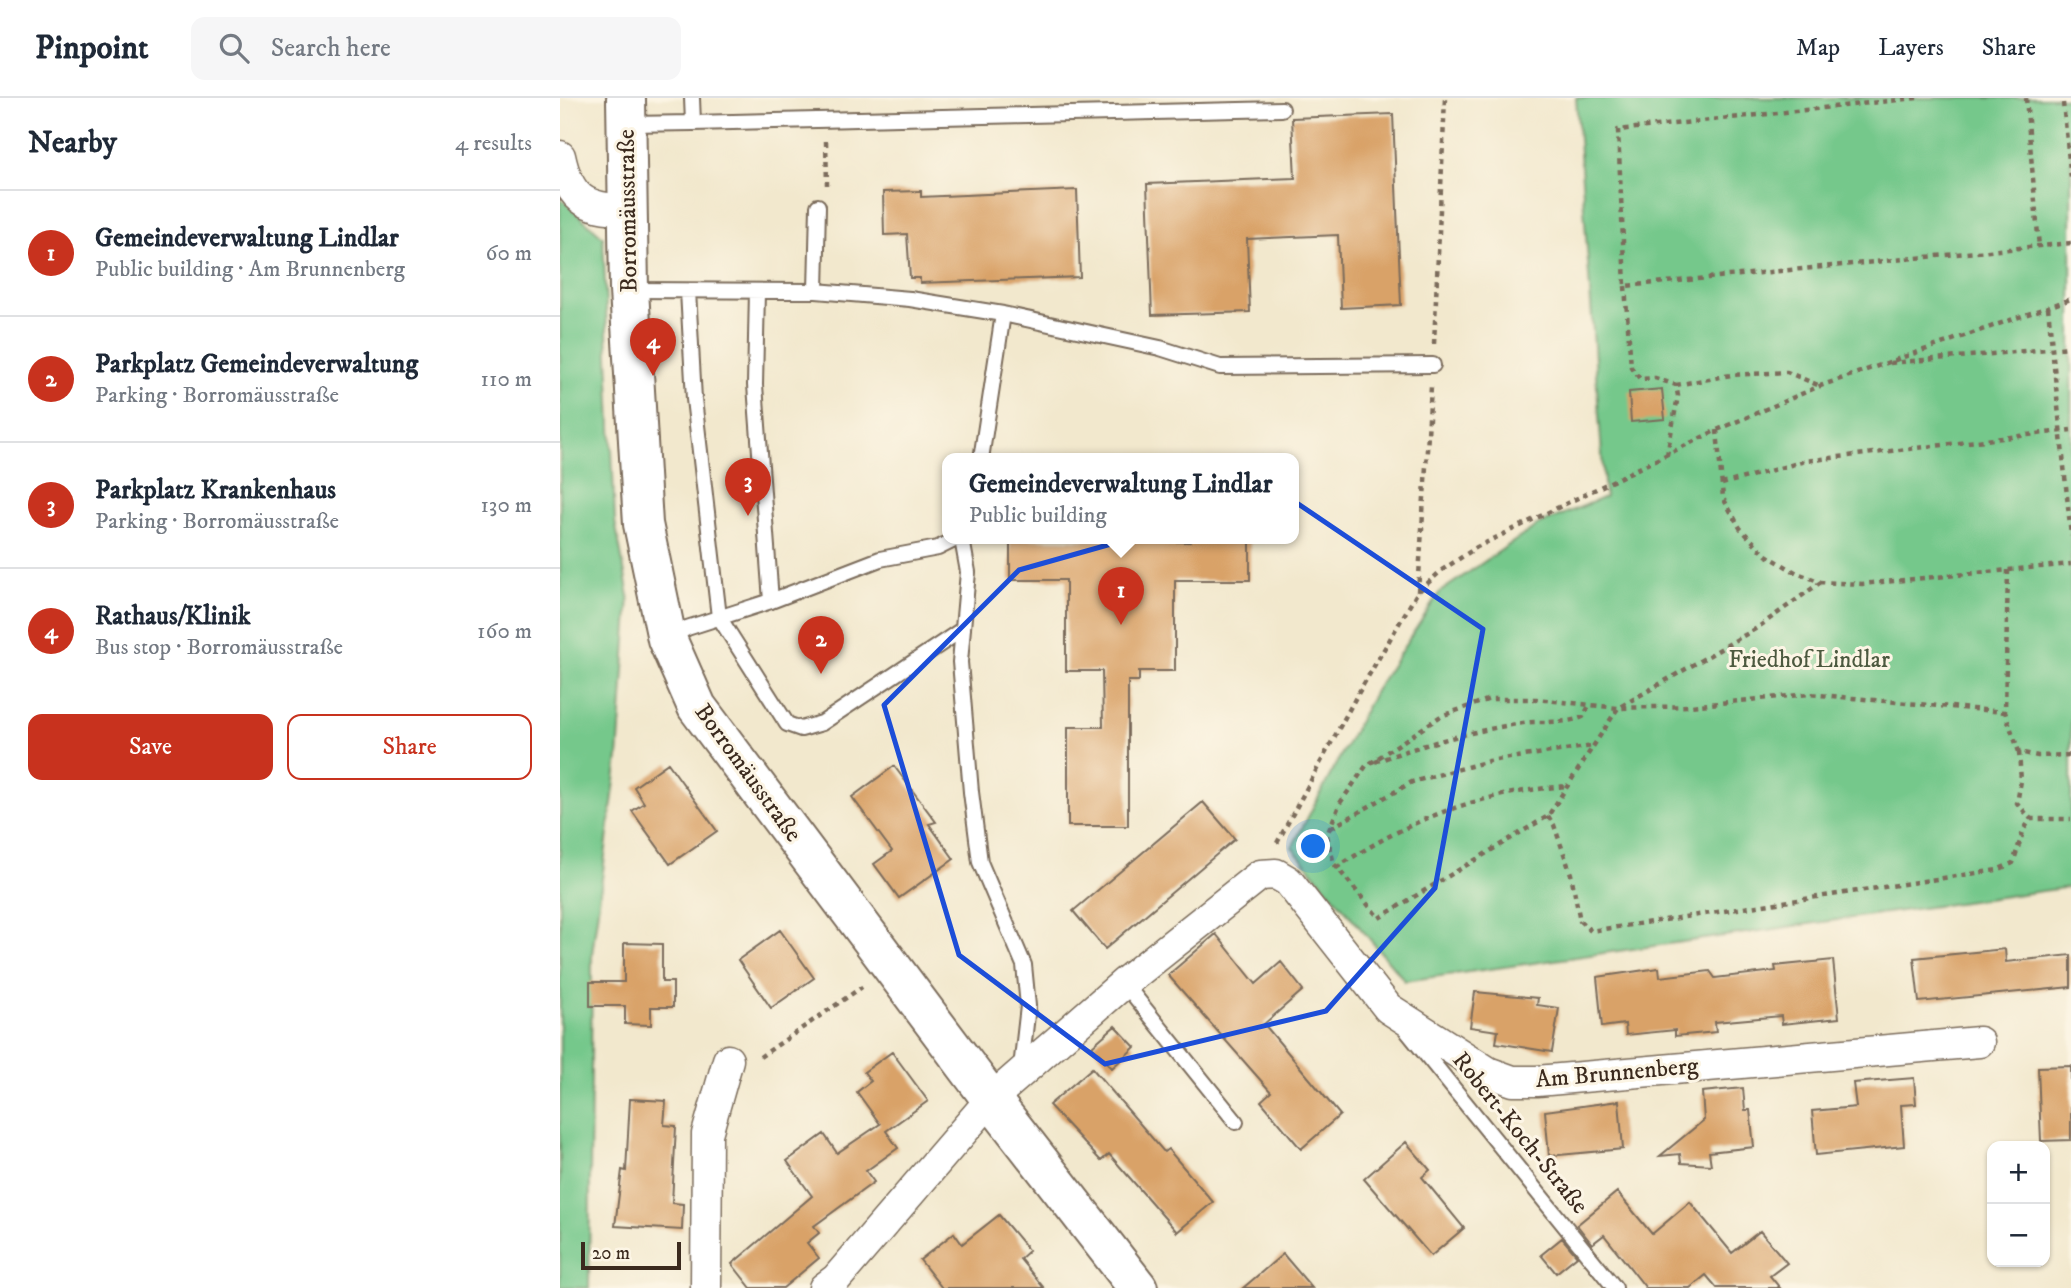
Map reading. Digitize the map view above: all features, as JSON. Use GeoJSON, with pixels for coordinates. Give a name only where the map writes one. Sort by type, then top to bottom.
{"type":"FeatureCollection","features":[{"type":"Feature","properties":{"kind":"street","name":"Borromäusstraße"},"geometry":{"type":"LineString","coordinates":[[626,111],[629,290],[643,524],[667,639],[697,708],[991,1099],[1139,1288]]}},
{"type":"Feature","properties":{"kind":"street"},"geometry":{"type":"LineString","coordinates":[[560,156],[565,178],[579,199],[600,209],[626,209]]}},
{"type":"Feature","properties":{"kind":"street"},"geometry":{"type":"LineString","coordinates":[[824,1288],[836,1279],[991,1099],[1124,983],[1260,874]]}},
{"type":"Feature","properties":{"kind":"street","name":"Am Brunnenberg"},"geometry":{"type":"LineString","coordinates":[[1260,874],[1276,874],[1288,881],[1388,1008],[1488,1072],[1513,1081],[1979,1042]]}},
{"type":"Feature","properties":{"kind":"street"},"geometry":{"type":"LineString","coordinates":[[706,1288],[707,1134],[728,1059]]}},
{"type":"Feature","properties":{"kind":"lane"},"geometry":{"type":"LineString","coordinates":[[692,98],[693,123]]}},
{"type":"Feature","properties":{"kind":"lane"},"geometry":{"type":"LineString","coordinates":[[626,111],[693,123],[1282,109]]}},
{"type":"Feature","properties":{"kind":"lane"},"geometry":{"type":"LineString","coordinates":[[816,292],[822,200]]}},
{"type":"Feature","properties":{"kind":"lane"},"geometry":{"type":"LineString","coordinates":[[629,290],[816,292],[911,299],[1003,314],[1160,348],[1220,367],[1433,365]]}},
{"type":"Feature","properties":{"kind":"lane"},"geometry":{"type":"LineString","coordinates":[[688,291],[694,399],[719,617],[787,724],[801,729],[822,723],[962,629]]}},
{"type":"Feature","properties":{"kind":"lane"},"geometry":{"type":"LineString","coordinates":[[757,291],[755,385],[771,601]]}},
{"type":"Feature","properties":{"kind":"lane"},"geometry":{"type":"LineString","coordinates":[[982,453],[1003,314]]}},
{"type":"Feature","properties":{"kind":"lane"},"geometry":{"type":"LineString","coordinates":[[667,639],[719,617],[771,601],[880,559],[938,548],[946,544]]}},
{"type":"Feature","properties":{"kind":"lane"},"geometry":{"type":"LineString","coordinates":[[963,544],[968,572],[960,662],[963,722],[980,862],[1024,965],[1028,1006],[1020,1073]]}},
{"type":"Feature","properties":{"kind":"lane"},"geometry":{"type":"LineString","coordinates":[[1124,983],[1236,1122]]}},
{"type":"Feature","properties":{"kind":"lane","name":"Robert-Koch-Straße"},"geometry":{"type":"LineString","coordinates":[[1388,1008],[1615,1288]]}},
{"type":"Feature","properties":{"kind":"path"},"geometry":{"type":"LineString","coordinates":[[1820,386],[1787,372],[1731,375],[1676,385],[1655,377],[1640,379],[1631,367],[1618,130],[1917,98]]}},
{"type":"Feature","properties":{"kind":"path"},"geometry":{"type":"LineString","coordinates":[[2026,98],[2039,247]]}},
{"type":"Feature","properties":{"kind":"path"},"geometry":{"type":"LineString","coordinates":[[2063,103],[2071,178]]}},
{"type":"Feature","properties":{"kind":"path"},"geometry":{"type":"LineString","coordinates":[[822,200],[825,120]]}},
{"type":"Feature","properties":{"kind":"path"},"geometry":{"type":"LineString","coordinates":[[1625,286],[2071,243]]}},
{"type":"Feature","properties":{"kind":"path"},"geometry":{"type":"LineString","coordinates":[[1260,874],[1356,697],[1418,593],[1442,570],[1477,547],[1717,430],[1820,386],[2071,299]]}},
{"type":"Feature","properties":{"kind":"path"},"geometry":{"type":"LineString","coordinates":[[2048,307],[2071,537]]}},
{"type":"Feature","properties":{"kind":"path"},"geometry":{"type":"LineString","coordinates":[[1886,363],[2071,347]]}},
{"type":"Feature","properties":{"kind":"path"},"geometry":{"type":"LineString","coordinates":[[1667,456],[1678,396],[1676,385]]}},
{"type":"Feature","properties":{"kind":"path"},"geometry":{"type":"LineString","coordinates":[[1717,430],[1723,498],[1740,528],[1758,546],[1797,573],[1821,582],[1862,584],[2071,564]]}},
{"type":"Feature","properties":{"kind":"path"},"geometry":{"type":"LineString","coordinates":[[1722,484],[1805,461],[2071,430]]}},
{"type":"Feature","properties":{"kind":"path"},"geometry":{"type":"LineString","coordinates":[[2008,570],[2006,712],[2018,752],[2021,781],[2017,803],[2031,819],[2071,819]]}},
{"type":"Feature","properties":{"kind":"path"},"geometry":{"type":"LineString","coordinates":[[1821,582],[1756,628],[1618,708],[1548,816],[1379,918],[1336,868],[1327,835],[1339,803],[1366,766],[1441,716],[1490,699],[1536,699],[1618,708],[1691,706],[1809,694],[2006,712]]}},
{"type":"Feature","properties":{"kind":"path"},"geometry":{"type":"LineString","coordinates":[[1366,766],[1416,746],[1477,731],[1527,722],[1572,721],[1583,718],[1589,706]]}},
{"type":"Feature","properties":{"kind":"path"},"geometry":{"type":"LineString","coordinates":[[1330,828],[1412,782],[1489,761],[1594,746]]}},
{"type":"Feature","properties":{"kind":"path"},"geometry":{"type":"LineString","coordinates":[[2018,752],[2038,756],[2071,755]]}},
{"type":"Feature","properties":{"kind":"path"},"geometry":{"type":"LineString","coordinates":[[1336,868],[1373,843],[1427,816],[1455,806],[1530,789],[1568,786]]}},
{"type":"Feature","properties":{"kind":"path"},"geometry":{"type":"LineString","coordinates":[[1548,816],[1555,825],[1571,874],[1580,921],[1591,931],[1997,870],[2013,863],[2024,829],[2031,819]]}},
{"type":"Feature","properties":{"kind":"path"},"geometry":{"type":"LineString","coordinates":[[728,1059],[758,1058],[892,966]]}},
{"type":"Feature","properties":{"kind":"highlighted area"},"geometry":{"type":"Polygon","coordinates":[[[1285,495],[1483,629],[1435,888],[1326,1011],[1105,1064],[959,955],[884,705],[1019,570],[1285,495]]]}},
{"type":"Feature","properties":{"kind":"green space","name":"Friedhof Lindlar"},"geometry":{"type":"Polygon","coordinates":[[[1576,98],[2071,98],[2071,887],[1405,981],[1292,847],[1375,691],[1440,592],[1538,525],[1605,497],[1576,98]]]}},
{"type":"Feature","properties":{"kind":"green space"},"geometry":{"type":"Polygon","coordinates":[[[560,198],[603,237],[615,521],[629,596],[618,758],[592,954],[589,1288],[560,1288],[560,198]]]}},
{"type":"Feature","properties":{"kind":"building"},"geometry":{"type":"Polygon","coordinates":[[[1393,114],[1401,305],[1341,308],[1338,235],[1247,239],[1250,312],[1152,315],[1147,184],[1295,178],[1292,118],[1393,114]]]}},
{"type":"Feature","properties":{"kind":"building"},"geometry":{"type":"Polygon","coordinates":[[[1077,190],[1080,277],[920,283],[920,278],[910,278],[907,234],[884,235],[883,192],[921,191],[921,197],[1077,190]]]}},
{"type":"Feature","properties":{"kind":"building"},"geometry":{"type":"Polygon","coordinates":[[[1662,389],[1665,419],[1631,422],[1629,392],[1662,389]]]}},
{"type":"Feature","properties":{"kind":"building"},"geometry":{"type":"Polygon","coordinates":[[[1010,544],[1250,544],[1250,580],[1175,580],[1175,671],[1139,671],[1139,681],[1128,681],[1128,826],[1068,826],[1068,727],[1103,727],[1102,671],[1066,671],[1066,580],[1010,580],[1010,544]]]}},
{"type":"Feature","properties":{"kind":"building"},"geometry":{"type":"Polygon","coordinates":[[[668,763],[717,831],[670,864],[632,811],[644,803],[634,787],[668,763]]]}},
{"type":"Feature","properties":{"kind":"building"},"geometry":{"type":"Polygon","coordinates":[[[894,766],[936,822],[929,824],[954,859],[899,898],[874,864],[892,851],[852,797],[894,766]]]}},
{"type":"Feature","properties":{"kind":"building"},"geometry":{"type":"Polygon","coordinates":[[[1203,802],[1235,839],[1105,949],[1073,911],[1203,802]]]}},
{"type":"Feature","properties":{"kind":"building"},"geometry":{"type":"Polygon","coordinates":[[[780,930],[814,978],[771,1008],[738,960],[780,930]]]}},
{"type":"Feature","properties":{"kind":"building"},"geometry":{"type":"Polygon","coordinates":[[[1216,934],[1256,984],[1281,962],[1303,990],[1264,1024],[1340,1115],[1301,1149],[1261,1101],[1271,1092],[1168,975],[1216,934]]]}},
{"type":"Feature","properties":{"kind":"building"},"geometry":{"type":"Polygon","coordinates":[[[624,943],[662,944],[662,982],[673,982],[673,1007],[651,1007],[651,1025],[625,1024],[625,1006],[590,1006],[590,982],[624,982],[624,943]]]}},
{"type":"Feature","properties":{"kind":"building"},"geometry":{"type":"Polygon","coordinates":[[[2005,949],[2006,962],[2071,955],[2071,987],[1919,1002],[1914,958],[2005,949]]]}},
{"type":"Feature","properties":{"kind":"building"},"geometry":{"type":"Polygon","coordinates":[[[1833,960],[1839,1018],[1782,1024],[1781,1016],[1715,1022],[1716,1032],[1675,1036],[1675,1030],[1626,1035],[1625,1024],[1602,1027],[1597,977],[1659,968],[1660,977],[1710,971],[1715,978],[1776,971],[1775,966],[1833,960]]]}},
{"type":"Feature","properties":{"kind":"building"},"geometry":{"type":"Polygon","coordinates":[[[1475,992],[1538,998],[1537,1005],[1559,1008],[1552,1052],[1496,1043],[1498,1031],[1470,1027],[1475,992]]]}},
{"type":"Feature","properties":{"kind":"building"},"geometry":{"type":"Polygon","coordinates":[[[1115,1026],[1135,1047],[1112,1068],[1092,1046],[1115,1026]]]}},
{"type":"Feature","properties":{"kind":"building"},"geometry":{"type":"Polygon","coordinates":[[[892,1052],[928,1101],[886,1131],[898,1148],[866,1171],[874,1182],[814,1226],[819,1233],[807,1243],[819,1258],[783,1288],[751,1288],[732,1264],[812,1196],[787,1161],[824,1134],[837,1153],[880,1124],[857,1092],[871,1081],[864,1072],[892,1052]]]}},
{"type":"Feature","properties":{"kind":"building"},"geometry":{"type":"Polygon","coordinates":[[[2071,1066],[2071,1140],[2041,1141],[2038,1067],[2071,1066]]]}},
{"type":"Feature","properties":{"kind":"building"},"geometry":{"type":"Polygon","coordinates":[[[1092,1068],[1164,1152],[1168,1149],[1213,1202],[1177,1232],[1109,1154],[1101,1161],[1049,1105],[1092,1068]]]}},
{"type":"Feature","properties":{"kind":"building"},"geometry":{"type":"Polygon","coordinates":[[[1914,1078],[1916,1104],[1901,1105],[1904,1146],[1816,1155],[1812,1111],[1856,1107],[1853,1083],[1914,1078]]]}},
{"type":"Feature","properties":{"kind":"building"},"geometry":{"type":"Polygon","coordinates":[[[1743,1088],[1745,1110],[1750,1110],[1754,1147],[1709,1152],[1711,1165],[1681,1163],[1680,1154],[1660,1156],[1704,1120],[1702,1092],[1743,1088]]]}},
{"type":"Feature","properties":{"kind":"building"},"geometry":{"type":"Polygon","coordinates":[[[630,1099],[666,1101],[664,1125],[676,1126],[672,1203],[683,1204],[682,1230],[615,1226],[622,1170],[626,1171],[630,1099]]]}},
{"type":"Feature","properties":{"kind":"building"},"geometry":{"type":"Polygon","coordinates":[[[1619,1101],[1623,1149],[1549,1156],[1545,1111],[1619,1101]]]}},
{"type":"Feature","properties":{"kind":"building"},"geometry":{"type":"Polygon","coordinates":[[[1406,1142],[1430,1170],[1422,1177],[1464,1228],[1431,1256],[1364,1179],[1406,1142]]]}},
{"type":"Feature","properties":{"kind":"building"},"geometry":{"type":"Polygon","coordinates":[[[1617,1192],[1652,1234],[1690,1202],[1732,1253],[1760,1231],[1787,1263],[1770,1276],[1780,1288],[1717,1288],[1706,1275],[1690,1288],[1646,1288],[1604,1235],[1592,1244],[1577,1225],[1617,1192]]]}},
{"type":"Feature","properties":{"kind":"building"},"geometry":{"type":"Polygon","coordinates":[[[999,1215],[1029,1251],[1020,1259],[1044,1288],[942,1288],[920,1260],[954,1233],[962,1244],[999,1215]]]}},
{"type":"Feature","properties":{"kind":"building"},"geometry":{"type":"Polygon","coordinates":[[[1562,1238],[1577,1256],[1556,1273],[1541,1255],[1562,1238]]]}},
{"type":"Feature","properties":{"kind":"building"},"geometry":{"type":"Polygon","coordinates":[[[1283,1254],[1312,1288],[1243,1288],[1283,1254]]]}},
{"type":"Feature","properties":{"kind":"place","name":"Rathaus/Klinik"},"geometry":{"type":"Point","coordinates":[653,376]}},
{"type":"Feature","properties":{"kind":"place","name":"Parkplatz Krankenhaus"},"geometry":{"type":"Point","coordinates":[748,516]}},
{"type":"Feature","properties":{"kind":"place","name":"Gemeindeverwaltung Lindlar"},"geometry":{"type":"Point","coordinates":[1121,625]}},
{"type":"Feature","properties":{"kind":"place","name":"Parkplatz Gemeindeverwaltung"},"geometry":{"type":"Point","coordinates":[821,674]}}]}
